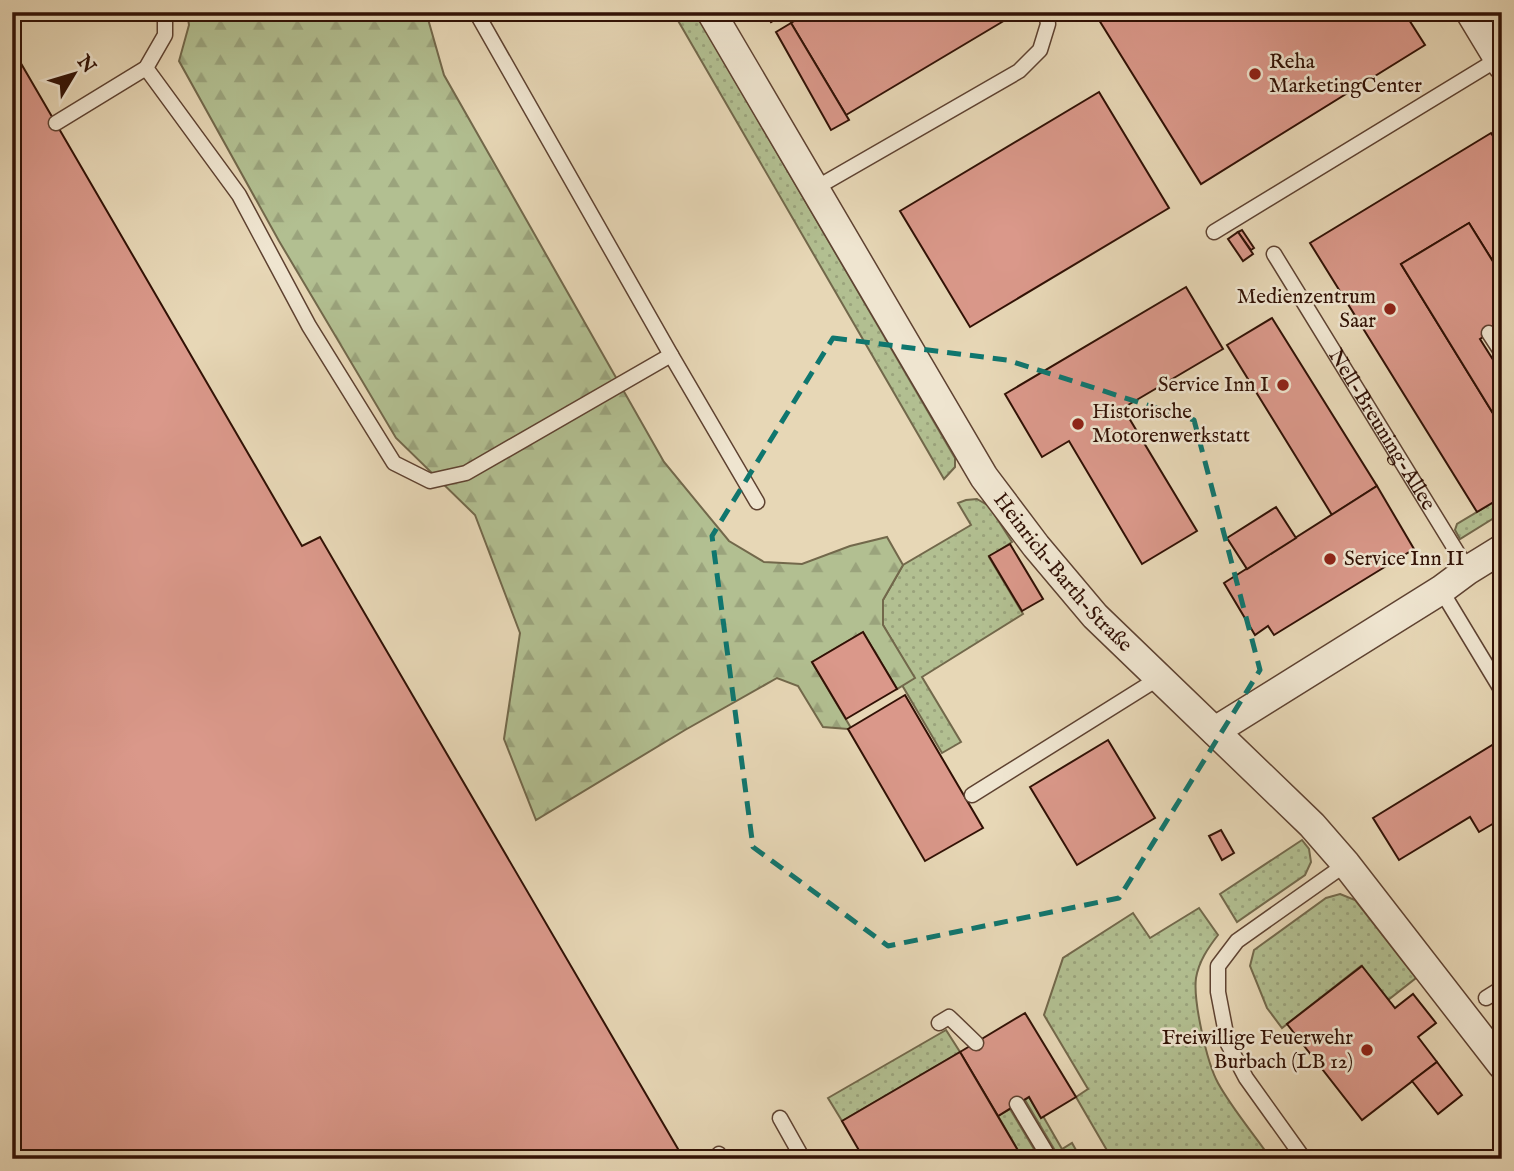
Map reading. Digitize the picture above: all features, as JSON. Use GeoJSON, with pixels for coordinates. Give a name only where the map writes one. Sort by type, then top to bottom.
{"type":"FeatureCollection","features":[{"type":"Feature","properties":{"kind":"street","name":"Heinrich-Barth-Straße"},"geometry":{"type":"LineString","coordinates":[[711,12],[984,477],[1036,546],[1095,616],[1312,825],[1346,864],[1502,1065]]}},
{"type":"Feature","properties":{"kind":"street"},"geometry":{"type":"LineString","coordinates":[[1469,12],[1500,62]]}},
{"type":"Feature","properties":{"kind":"street"},"geometry":{"type":"LineString","coordinates":[[1215,731],[1502,549]]}},
{"type":"Feature","properties":{"kind":"lane"},"geometry":{"type":"LineString","coordinates":[[56,123],[146,68],[165,35],[165,12]]}},
{"type":"Feature","properties":{"kind":"lane"},"geometry":{"type":"LineString","coordinates":[[476,12],[757,502]]}},
{"type":"Feature","properties":{"kind":"lane"},"geometry":{"type":"LineString","coordinates":[[814,190],[1019,71],[1040,50],[1048,24],[1046,12]]}},
{"type":"Feature","properties":{"kind":"lane"},"geometry":{"type":"LineString","coordinates":[[1214,232],[1500,62]]}},
{"type":"Feature","properties":{"kind":"lane"},"geometry":{"type":"LineString","coordinates":[[146,68],[239,195],[309,326],[394,463],[430,481],[466,473],[671,355]]}},
{"type":"Feature","properties":{"kind":"lane","name":"Nell-Breuning-Allee"},"geometry":{"type":"LineString","coordinates":[[1274,254],[1468,570]]}},
{"type":"Feature","properties":{"kind":"lane"},"geometry":{"type":"LineString","coordinates":[[1489,333],[1502,353]]}},
{"type":"Feature","properties":{"kind":"lane"},"geometry":{"type":"LineString","coordinates":[[1441,590],[1502,691]]}},
{"type":"Feature","properties":{"kind":"lane"},"geometry":{"type":"LineString","coordinates":[[972,795],[1159,678]]}},
{"type":"Feature","properties":{"kind":"lane"},"geometry":{"type":"LineString","coordinates":[[1304,1159],[1246,1078],[1228,1044],[1218,992],[1218,966],[1237,941],[1346,864]]}},
{"type":"Feature","properties":{"kind":"lane"},"geometry":{"type":"LineString","coordinates":[[1486,998],[1502,988]]}},
{"type":"Feature","properties":{"kind":"lane"},"geometry":{"type":"LineString","coordinates":[[939,1023],[948,1017],[976,1043]]}},
{"type":"Feature","properties":{"kind":"lane"},"geometry":{"type":"LineString","coordinates":[[1017,1104],[1050,1159]]}},
{"type":"Feature","properties":{"kind":"lane"},"geometry":{"type":"LineString","coordinates":[[779,1118],[803,1159]]}},
{"type":"Feature","properties":{"kind":"highlighted area"},"geometry":{"type":"Polygon","coordinates":[[[833,338],[1007,360],[1194,420],[1260,670],[1119,898],[888,946],[753,847],[712,536],[833,338]]]}},
{"type":"Feature","properties":{"kind":"green space"},"geometry":{"type":"Polygon","coordinates":[[[187,12],[426,12],[444,75],[664,462],[729,541],[764,562],[802,564],[850,546],[887,537],[903,565],[883,600],[883,625],[915,678],[897,689],[863,632],[812,662],[851,728],[823,727],[798,686],[777,678],[536,820],[504,739],[520,633],[475,515],[396,438],[279,241],[179,61],[189,25],[187,12]]]}},
{"type":"Feature","properties":{"kind":"green space"},"geometry":{"type":"Polygon","coordinates":[[[673,12],[695,12],[955,458],[955,467],[944,479],[673,12]]]}},
{"type":"Feature","properties":{"kind":"green space"},"geometry":{"type":"Polygon","coordinates":[[[1502,497],[1502,513],[1460,539],[1455,530],[1457,524],[1502,497]]]}},
{"type":"Feature","properties":{"kind":"green space"},"geometry":{"type":"Polygon","coordinates":[[[977,499],[989,506],[1012,542],[989,557],[1023,614],[922,677],[961,742],[942,753],[902,685],[914,678],[883,625],[883,600],[903,565],[971,525],[958,503],[977,499]]]}},
{"type":"Feature","properties":{"kind":"green space"},"geometry":{"type":"Polygon","coordinates":[[[1302,840],[1309,849],[1311,862],[1305,875],[1237,922],[1220,894],[1302,840]]]}},
{"type":"Feature","properties":{"kind":"green space"},"geometry":{"type":"Polygon","coordinates":[[[1340,894],[1355,900],[1416,978],[1388,1000],[1361,966],[1282,1028],[1267,1008],[1250,966],[1254,950],[1326,898],[1340,894]]]}},
{"type":"Feature","properties":{"kind":"green space"},"geometry":{"type":"Polygon","coordinates":[[[1199,908],[1218,935],[1204,955],[1196,978],[1199,1016],[1210,1061],[1224,1093],[1271,1159],[1112,1159],[1076,1097],[1088,1089],[1044,1015],[1063,958],[1133,913],[1150,938],[1199,908]]]}},
{"type":"Feature","properties":{"kind":"green space"},"geometry":{"type":"Polygon","coordinates":[[[946,1030],[960,1052],[842,1121],[828,1098],[946,1030]]]}},
{"type":"Feature","properties":{"kind":"green space"},"geometry":{"type":"Polygon","coordinates":[[[1029,1097],[1062,1149],[1072,1143],[1081,1159],[1060,1159],[1025,1100],[1029,1097]]]}},
{"type":"Feature","properties":{"kind":"green space"},"geometry":{"type":"Polygon","coordinates":[[[1010,1109],[1040,1159],[1023,1159],[998,1116],[1010,1109]]]}},
{"type":"Feature","properties":{"kind":"building"},"geometry":{"type":"Polygon","coordinates":[[[765,12],[783,12],[784,14],[771,22],[765,12]]]}},
{"type":"Feature","properties":{"kind":"building"},"geometry":{"type":"Polygon","coordinates":[[[809,12],[1003,12],[1007,19],[846,115],[791,23],[809,12]]]}},
{"type":"Feature","properties":{"kind":"building","name":"Reha MarketingCenter"},"geometry":{"type":"Polygon","coordinates":[[[1094,12],[1404,12],[1425,45],[1201,184],[1094,12]]]}},
{"type":"Feature","properties":{"kind":"building"},"geometry":{"type":"Polygon","coordinates":[[[791,23],[849,120],[831,130],[776,32],[791,23]]]}},
{"type":"Feature","properties":{"kind":"building"},"geometry":{"type":"Polygon","coordinates":[[[12,48],[302,546],[320,537],[678,1149],[663,1159],[12,1159],[12,48]]]}},
{"type":"Feature","properties":{"kind":"building"},"geometry":{"type":"Polygon","coordinates":[[[1099,92],[1169,208],[970,327],[900,211],[1099,92]]]}},
{"type":"Feature","properties":{"kind":"building","name":"Medienzentrum Saar"},"geometry":{"type":"Polygon","coordinates":[[[1491,133],[1502,150],[1502,276],[1469,223],[1401,264],[1502,428],[1502,497],[1477,512],[1310,243],[1491,133]]]}},
{"type":"Feature","properties":{"kind":"building"},"geometry":{"type":"Polygon","coordinates":[[[1469,223],[1502,276],[1502,334],[1497,328],[1480,339],[1502,374],[1502,428],[1401,264],[1469,223]]]}},
{"type":"Feature","properties":{"kind":"building"},"geometry":{"type":"Polygon","coordinates":[[[1242,230],[1254,248],[1251,250],[1238,232],[1242,230]]]}},
{"type":"Feature","properties":{"kind":"building"},"geometry":{"type":"Polygon","coordinates":[[[1238,232],[1253,254],[1243,261],[1228,239],[1238,232]]]}},
{"type":"Feature","properties":{"kind":"building","name":"Historische Motorenwerkstatt"},"geometry":{"type":"Polygon","coordinates":[[[1186,287],[1223,349],[1123,408],[1197,531],[1142,564],[1069,441],[1042,457],[1005,394],[1186,287]]]}},
{"type":"Feature","properties":{"kind":"building","name":"Service Inn I"},"geometry":{"type":"Polygon","coordinates":[[[1272,318],[1377,486],[1332,515],[1227,345],[1272,318]]]}},
{"type":"Feature","properties":{"kind":"building","name":"Service Inn II"},"geometry":{"type":"Polygon","coordinates":[[[1377,486],[1414,549],[1274,635],[1268,626],[1255,635],[1224,583],[1377,486]]]}},
{"type":"Feature","properties":{"kind":"building"},"geometry":{"type":"Polygon","coordinates":[[[1276,507],[1296,538],[1247,569],[1227,538],[1276,507]]]}},
{"type":"Feature","properties":{"kind":"building"},"geometry":{"type":"Polygon","coordinates":[[[1010,544],[1043,599],[1022,611],[989,556],[1010,544]]]}},
{"type":"Feature","properties":{"kind":"building"},"geometry":{"type":"Polygon","coordinates":[[[863,632],[897,689],[846,719],[812,662],[863,632]]]}},
{"type":"Feature","properties":{"kind":"building"},"geometry":{"type":"Polygon","coordinates":[[[905,695],[983,828],[925,861],[848,729],[905,695]]]}},
{"type":"Feature","properties":{"kind":"building"},"geometry":{"type":"Polygon","coordinates":[[[1502,739],[1502,832],[1496,822],[1479,832],[1470,817],[1399,860],[1373,818],[1502,739]]]}},
{"type":"Feature","properties":{"kind":"building"},"geometry":{"type":"Polygon","coordinates":[[[1108,740],[1155,818],[1077,865],[1030,787],[1108,740]]]}},
{"type":"Feature","properties":{"kind":"building"},"geometry":{"type":"Polygon","coordinates":[[[1221,830],[1234,853],[1222,860],[1209,836],[1221,830]]]}},
{"type":"Feature","properties":{"kind":"building","name":"Freiwillige Feuerwehr Burbach (LB 12)"},"geometry":{"type":"Polygon","coordinates":[[[1362,966],[1395,1008],[1413,994],[1436,1023],[1418,1037],[1437,1062],[1362,1120],[1287,1024],[1362,966]]]}},
{"type":"Feature","properties":{"kind":"building"},"geometry":{"type":"Polygon","coordinates":[[[1025,1013],[1076,1097],[1041,1118],[1029,1097],[998,1116],[960,1052],[1025,1013]]]}},
{"type":"Feature","properties":{"kind":"building"},"geometry":{"type":"Polygon","coordinates":[[[960,1052],[1023,1159],[864,1159],[842,1121],[960,1052]]]}},
{"type":"Feature","properties":{"kind":"building"},"geometry":{"type":"Polygon","coordinates":[[[1437,1062],[1462,1095],[1438,1114],[1412,1081],[1437,1062]]]}},
{"type":"Feature","properties":{"kind":"place","name":"Reha MarketingCenter"},"geometry":{"type":"Point","coordinates":[1255,74]}},
{"type":"Feature","properties":{"kind":"place","name":"Medienzentrum Saar"},"geometry":{"type":"Point","coordinates":[1390,309]}},
{"type":"Feature","properties":{"kind":"place","name":"Service Inn I"},"geometry":{"type":"Point","coordinates":[1283,385]}},
{"type":"Feature","properties":{"kind":"place","name":"Historische Motorenwerkstatt"},"geometry":{"type":"Point","coordinates":[1078,424]}},
{"type":"Feature","properties":{"kind":"place","name":"Service Inn II"},"geometry":{"type":"Point","coordinates":[1330,559]}},
{"type":"Feature","properties":{"kind":"place","name":"Freiwillige Feuerwehr Burbach (LB 12)"},"geometry":{"type":"Point","coordinates":[1367,1050]}}]}
